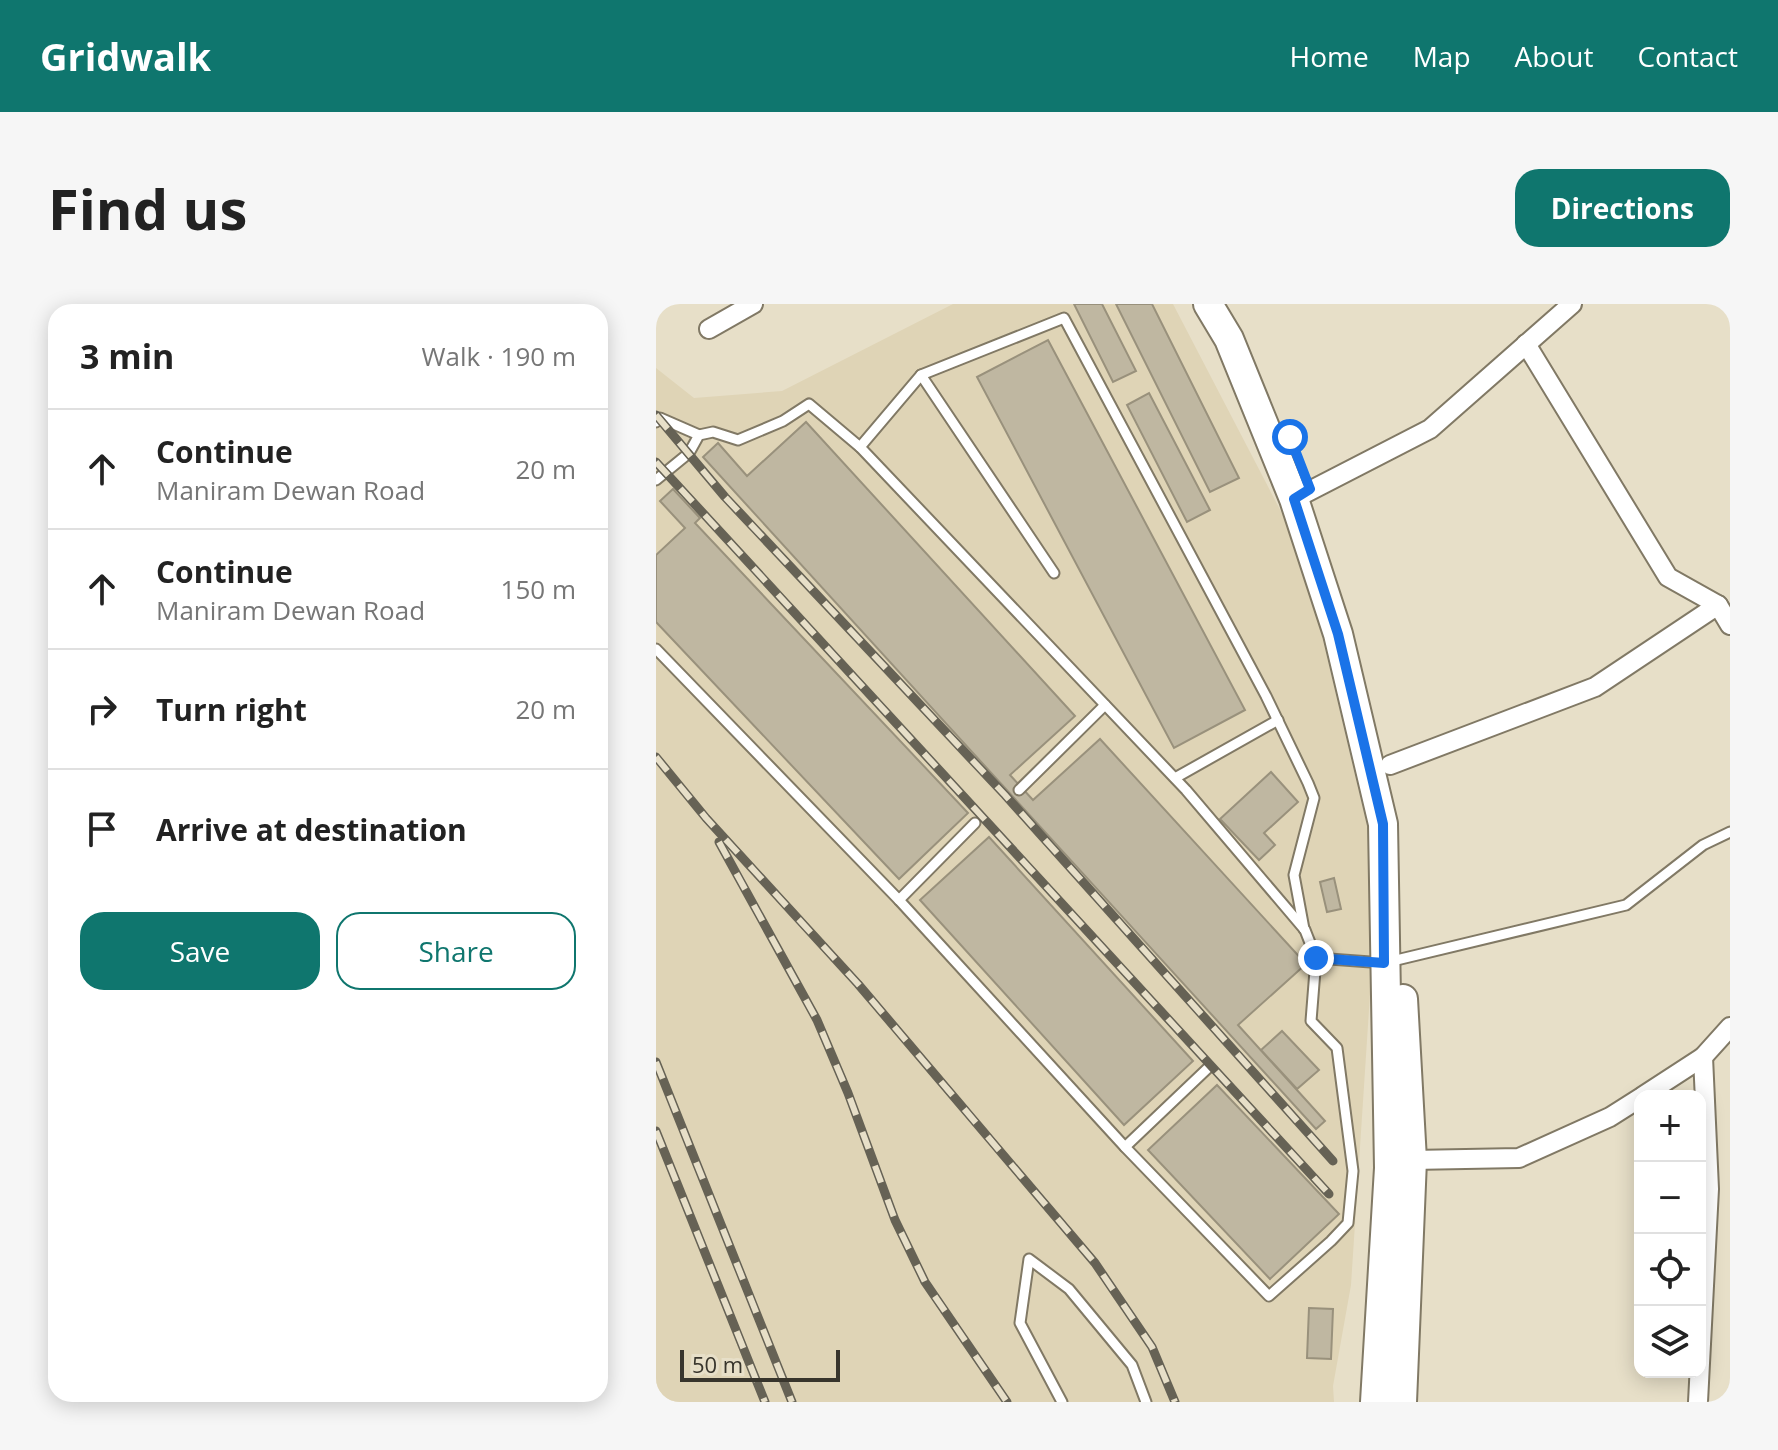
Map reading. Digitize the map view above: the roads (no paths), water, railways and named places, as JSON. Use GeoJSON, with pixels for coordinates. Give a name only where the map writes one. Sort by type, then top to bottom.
{"type":"FeatureCollection","features":[{"type":"Feature","properties":{"kind":"main road"},"geometry":{"type":"LineString","coordinates":[[1208,304],[1229,339],[1302,494],[1383,824],[1392,961],[1412,1160],[1402,1402]]}},
{"type":"Feature","properties":{"kind":"main road"},"geometry":{"type":"LineString","coordinates":[[1230,304],[1245,329],[1302,494],[1354,624],[1400,814],[1392,961],[1389,1168],[1375,1402]]}},
{"type":"Feature","properties":{"kind":"street"},"geometry":{"type":"LineString","coordinates":[[709,329],[753,304]]}},
{"type":"Feature","properties":{"kind":"street"},"geometry":{"type":"LineString","coordinates":[[1302,494],[1430,429],[1572,304]]}},
{"type":"Feature","properties":{"kind":"street"},"geometry":{"type":"LineString","coordinates":[[1526,344],[1668,577],[1718,605],[1730,625]]}},
{"type":"Feature","properties":{"kind":"street"},"geometry":{"type":"LineString","coordinates":[[1390,765],[1595,687],[1718,605]]}},
{"type":"Feature","properties":{"kind":"street"},"geometry":{"type":"LineString","coordinates":[[1653,1090],[1703,1057],[1730,1027]]}},
{"type":"Feature","properties":{"kind":"street"},"geometry":{"type":"LineString","coordinates":[[1698,1402],[1709,1189],[1703,1057]]}},
{"type":"Feature","properties":{"kind":"street"},"geometry":{"type":"LineString","coordinates":[[1412,1160],[1519,1158],[1610,1117],[1634,1102]]}},
{"type":"Feature","properties":{"kind":"lane"},"geometry":{"type":"LineString","coordinates":[[656,649],[899,900],[1125,1147],[1269,1296],[1331,1241],[1348,1223],[1353,1171],[1337,1048],[1311,1021],[1316,958],[1305,930],[1294,875],[1314,798],[1278,720],[1064,318],[921,375],[860,447]]}},
{"type":"Feature","properties":{"kind":"lane"},"geometry":{"type":"LineString","coordinates":[[921,375],[1054,573]]}},
{"type":"Feature","properties":{"kind":"lane"},"geometry":{"type":"LineString","coordinates":[[656,422],[660,418],[699,435],[713,432],[738,440],[783,421],[809,404],[860,447],[1175,778],[1305,930]]}},
{"type":"Feature","properties":{"kind":"lane"},"geometry":{"type":"LineString","coordinates":[[656,480],[689,453],[699,435]]}},
{"type":"Feature","properties":{"kind":"lane"},"geometry":{"type":"LineString","coordinates":[[1019,790],[1105,705]]}},
{"type":"Feature","properties":{"kind":"lane"},"geometry":{"type":"LineString","coordinates":[[1175,778],[1278,720]]}},
{"type":"Feature","properties":{"kind":"lane"},"geometry":{"type":"LineString","coordinates":[[899,900],[975,823]]}},
{"type":"Feature","properties":{"kind":"lane"},"geometry":{"type":"LineString","coordinates":[[1316,958],[1392,961],[1416,957],[1626,905],[1703,845],[1730,832]]}},
{"type":"Feature","properties":{"kind":"lane"},"geometry":{"type":"LineString","coordinates":[[1125,1147],[1208,1068]]}},
{"type":"Feature","properties":{"kind":"lane"},"geometry":{"type":"LineString","coordinates":[[1062,1402],[1020,1323],[1029,1259],[1069,1289],[1132,1365],[1146,1402]]}},
{"type":"Feature","properties":{"kind":"railway"},"geometry":{"type":"LineString","coordinates":[[656,415],[725,497],[1005,795],[1333,1161]]}},
{"type":"Feature","properties":{"kind":"railway"},"geometry":{"type":"LineString","coordinates":[[656,462],[1329,1194]]}},
{"type":"Feature","properties":{"kind":"railway"},"geometry":{"type":"LineString","coordinates":[[656,757],[706,818],[858,984],[1095,1263],[1152,1347],[1175,1402]]}},
{"type":"Feature","properties":{"kind":"railway"},"geometry":{"type":"LineString","coordinates":[[719,842],[817,1020],[895,1220],[925,1282],[1007,1402]]}},
{"type":"Feature","properties":{"kind":"railway"},"geometry":{"type":"LineString","coordinates":[[656,1062],[792,1402]]}},
{"type":"Feature","properties":{"kind":"railway"},"geometry":{"type":"LineString","coordinates":[[656,1131],[765,1402]]}}]}
